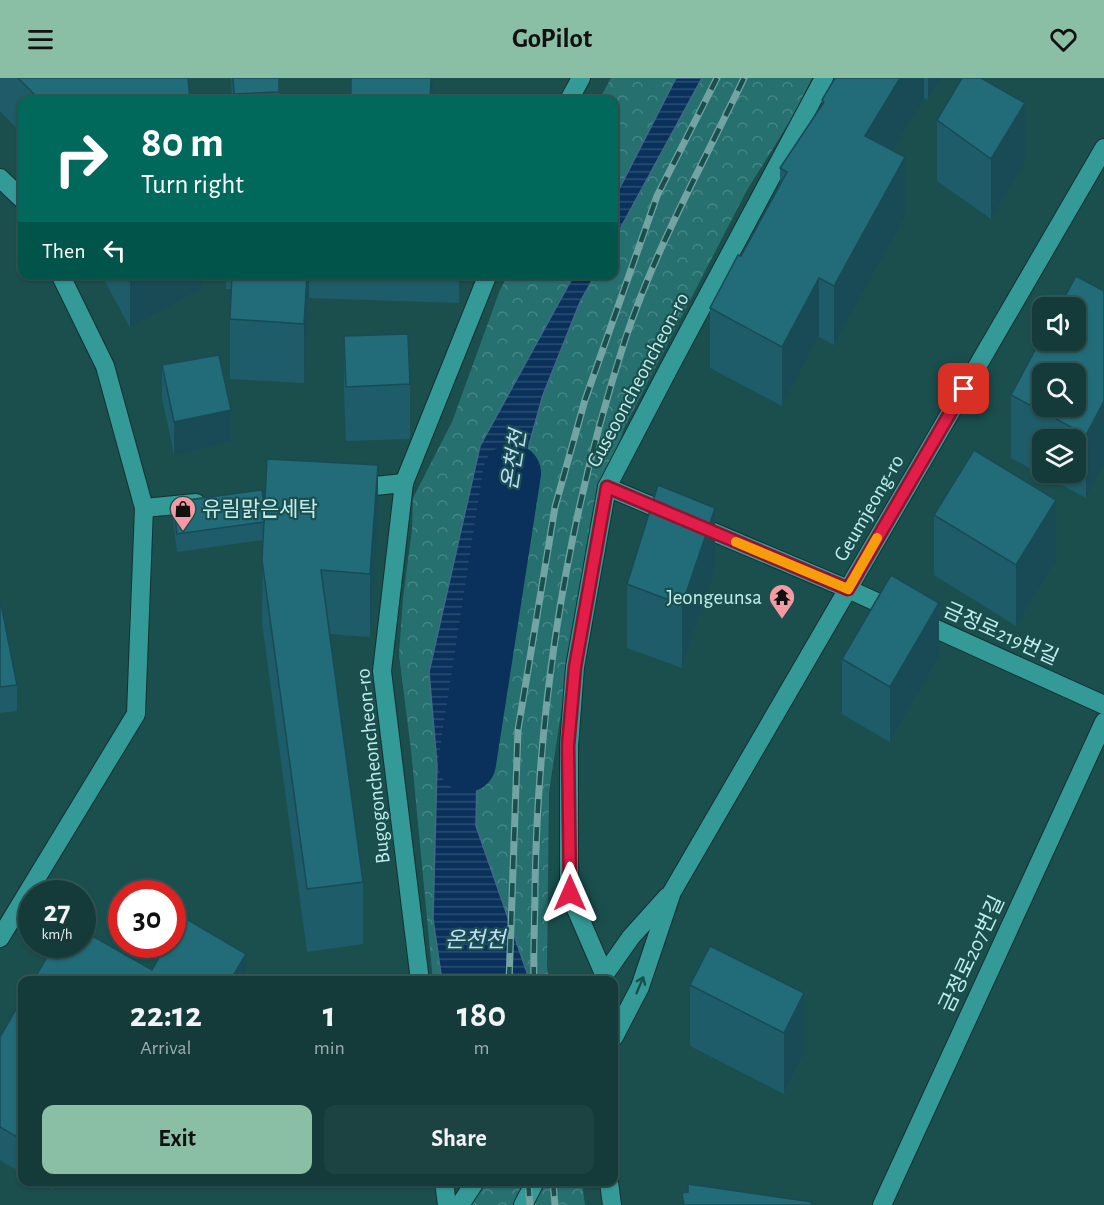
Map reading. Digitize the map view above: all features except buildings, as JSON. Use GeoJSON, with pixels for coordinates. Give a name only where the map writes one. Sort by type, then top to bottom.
{"type":"FeatureCollection","features":[{"type":"Feature","properties":{"kind":"street"},"geometry":{"type":"LineString","coordinates":[[571,96],[581,78]]}},
{"type":"Feature","properties":{"kind":"street","name":"Guseooncheoncheon-ro"},"geometry":{"type":"LineString","coordinates":[[601,976],[570,893],[568,746],[575,667],[607,487],[824,78]]}},
{"type":"Feature","properties":{"kind":"street","name":"Geumjeong-ro"},"geometry":{"type":"LineString","coordinates":[[604,976],[631,937],[672,891],[1104,148]]}},
{"type":"Feature","properties":{"kind":"street"},"geometry":{"type":"LineString","coordinates":[[0,178],[18,195]]}},
{"type":"Feature","properties":{"kind":"street"},"geometry":{"type":"LineString","coordinates":[[0,938],[136,714],[144,508],[105,366],[62,279]]}},
{"type":"Feature","properties":{"kind":"street","name":"Bugogoncheoncheon-ro"},"geometry":{"type":"LineString","coordinates":[[419,976],[382,671],[404,483],[486,279]]}},
{"type":"Feature","properties":{"kind":"street"},"geometry":{"type":"LineString","coordinates":[[333,490],[404,483]]}},
{"type":"Feature","properties":{"kind":"street","name":"금정로219번길"},"geometry":{"type":"LineString","coordinates":[[607,487],[848,589],[1104,705]]}},
{"type":"Feature","properties":{"kind":"street"},"geometry":{"type":"LineString","coordinates":[[144,508],[215,502]]}},
{"type":"Feature","properties":{"kind":"street","name":"금정로207번길"},"geometry":{"type":"LineString","coordinates":[[882,1205],[1104,722]]}},
{"type":"Feature","properties":{"kind":"street","name":"Geumjeong-ro"},"geometry":{"type":"LineString","coordinates":[[618,1029],[640,987],[672,891]]}},
{"type":"Feature","properties":{"kind":"street"},"geometry":{"type":"LineString","coordinates":[[445,1186],[447,1205]]}},
{"type":"Feature","properties":{"kind":"street"},"geometry":{"type":"LineString","coordinates":[[460,1205],[472,1186]]}},
{"type":"Feature","properties":{"kind":"street"},"geometry":{"type":"LineString","coordinates":[[523,1205],[533,1186]]}},
{"type":"Feature","properties":{"kind":"street"},"geometry":{"type":"LineString","coordinates":[[610,1186],[612,1205]]}},
{"type":"Feature","properties":{"kind":"green space"},"geometry":{"type":"Polygon","coordinates":[[[611,78],[812,78],[798,108],[747,190],[624,428],[587,543],[549,792],[548,976],[433,976],[411,750],[399,655],[403,598],[412,530],[413,498],[452,422],[506,279],[618,279],[618,96],[601,96],[611,78]]]}},
{"type":"Feature","properties":{"kind":"green space"},"geometry":{"type":"Polygon","coordinates":[[[462,1186],[583,1186],[585,1205],[464,1205],[462,1186]]]}},
{"type":"Feature","properties":{"kind":"water"},"geometry":{"type":"Polygon","coordinates":[[[676,78],[702,78],[618,233],[618,191],[676,78]]]}},
{"type":"Feature","properties":{"kind":"water","name":"온천천"},"geometry":{"type":"Polygon","coordinates":[[[572,279],[593,279],[580,302],[543,395],[480,620],[476,826],[528,976],[441,976],[433,919],[437,765],[429,672],[480,446],[572,279]]]}},
{"type":"Feature","properties":{"kind":"waterway","name":"온천천"},"geometry":{"type":"LineString","coordinates":[[467,763],[512,473]]}},
{"type":"Feature","properties":{"kind":"railway"},"geometry":{"type":"LineString","coordinates":[[509,976],[518,730],[555,507],[585,400],[657,196],[717,78]]}},
{"type":"Feature","properties":{"kind":"railway"},"geometry":{"type":"LineString","coordinates":[[534,976],[537,818],[542,748],[560,610],[587,474],[625,340],[650,273],[744,78]]}},
{"type":"Feature","properties":{"kind":"railway"},"geometry":{"type":"LineString","coordinates":[[528,1186],[530,1205]]}},
{"type":"Feature","properties":{"kind":"railway"},"geometry":{"type":"LineString","coordinates":[[553,1186],[555,1205]]}},
{"type":"Feature","properties":{"kind":"slow traffic"},"geometry":{"type":"LineString","coordinates":[[736,542],[848,589],[877,538]]}},
{"type":"Feature","properties":{"kind":"place","name":"유림맑은세탁"},"geometry":{"type":"Point","coordinates":[183,532]}},
{"type":"Feature","properties":{"kind":"place","name":"Jeongeunsa"},"geometry":{"type":"Point","coordinates":[782,620]}},
{"type":"Feature","properties":{"kind":"route"},"geometry":{"type":"LineString","coordinates":[[570,893],[568,746],[575,667],[607,487],[848,589],[964,389]]}}]}
